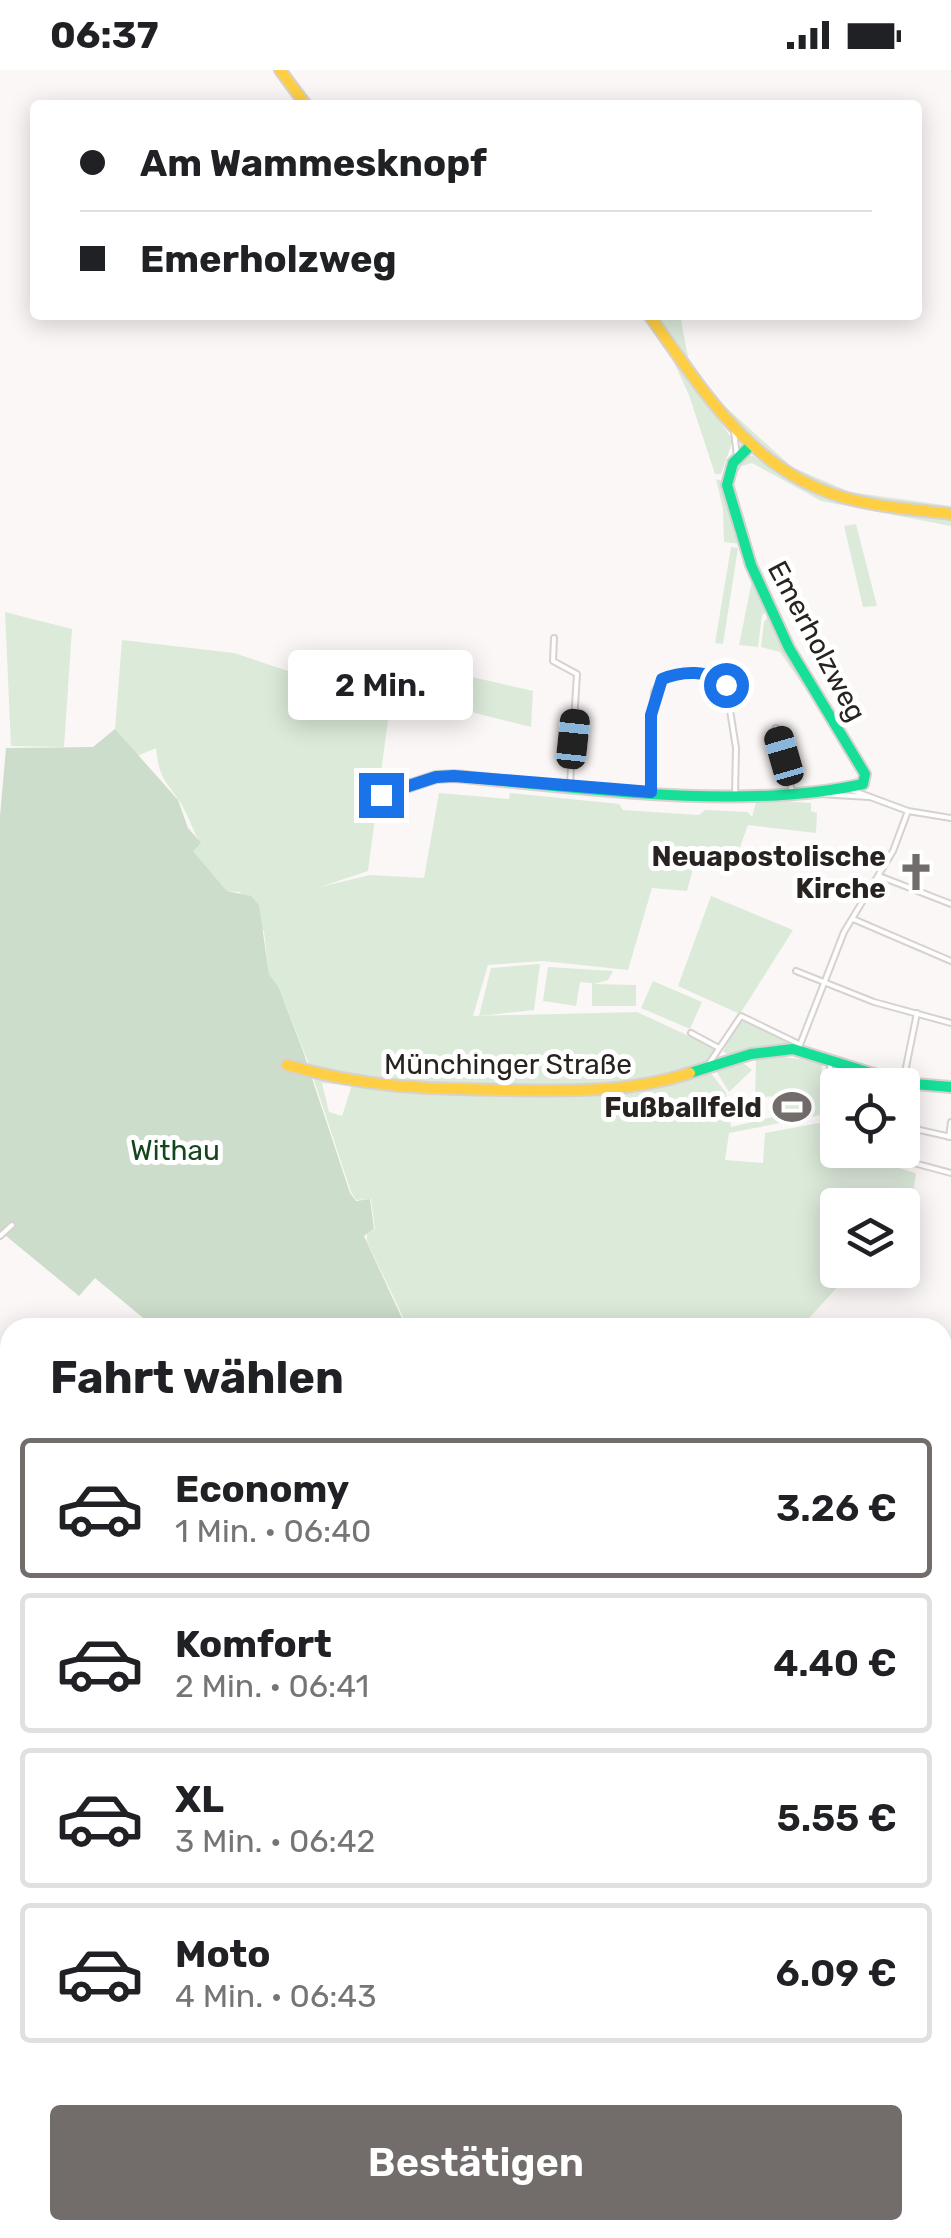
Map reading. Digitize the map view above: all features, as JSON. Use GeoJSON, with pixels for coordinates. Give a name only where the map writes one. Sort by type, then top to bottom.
{"type":"FeatureCollection","features":[{"type":"Feature","properties":{"kind":"main road"},"geometry":{"type":"LineString","coordinates":[[280,70],[302,100]]}},
{"type":"Feature","properties":{"kind":"main road"},"geometry":{"type":"LineString","coordinates":[[653,320],[734,432],[780,468],[823,491],[951,514]]}},
{"type":"Feature","properties":{"kind":"main road"},"geometry":{"type":"LineString","coordinates":[[737,458],[750,446]]}},
{"type":"Feature","properties":{"kind":"main road","name":"Emerholzweg"},"geometry":{"type":"LineString","coordinates":[[737,458],[727,485],[751,565],[789,648],[865,774],[862,784],[844,788]]}},
{"type":"Feature","properties":{"kind":"main road"},"geometry":{"type":"LineString","coordinates":[[381,795],[436,777],[454,776],[570,787],[735,795],[793,796],[844,788]]}},
{"type":"Feature","properties":{"kind":"main road","name":"Münchinger Straße"},"geometry":{"type":"LineString","coordinates":[[287,1064],[350,1083],[388,1088],[613,1092],[728,1060],[798,1047],[861,1068]]}},
{"type":"Feature","properties":{"kind":"main road","name":"Münchinger Straße"},"geometry":{"type":"LineString","coordinates":[[920,1084],[951,1087]]}},
{"type":"Feature","properties":{"kind":"street"},"geometry":{"type":"LineString","coordinates":[[734,432],[737,458]]}},
{"type":"Feature","properties":{"kind":"street"},"geometry":{"type":"LineString","coordinates":[[554,638],[553,661],[577,674],[570,787]]}},
{"type":"Feature","properties":{"kind":"street"},"geometry":{"type":"LineString","coordinates":[[651,792],[654,692],[662,679],[696,674],[718,678],[726,685],[736,748],[735,795]]}},
{"type":"Feature","properties":{"kind":"street"},"geometry":{"type":"LineString","coordinates":[[776,728],[793,796]]}},
{"type":"Feature","properties":{"kind":"street"},"geometry":{"type":"LineString","coordinates":[[844,788],[908,811],[951,818]]}},
{"type":"Feature","properties":{"kind":"street"},"geometry":{"type":"LineString","coordinates":[[819,794],[882,800]]}},
{"type":"Feature","properties":{"kind":"street"},"geometry":{"type":"LineString","coordinates":[[798,1047],[822,981],[879,876],[908,811]]}},
{"type":"Feature","properties":{"kind":"street"},"geometry":{"type":"LineString","coordinates":[[879,876],[951,904]]}},
{"type":"Feature","properties":{"kind":"street"},"geometry":{"type":"LineString","coordinates":[[853,919],[951,960]]}},
{"type":"Feature","properties":{"kind":"street"},"geometry":{"type":"LineString","coordinates":[[796,971],[951,1023]]}},
{"type":"Feature","properties":{"kind":"street"},"geometry":{"type":"LineString","coordinates":[[906,1068],[917,1013]]}},
{"type":"Feature","properties":{"kind":"street","name":"Münchinger Straße"},"geometry":{"type":"LineString","coordinates":[[718,1050],[741,1016],[798,1047]]}},
{"type":"Feature","properties":{"kind":"street"},"geometry":{"type":"LineString","coordinates":[[691,1033],[728,1060]]}},
{"type":"Feature","properties":{"kind":"street"},"geometry":{"type":"LineString","coordinates":[[706,1068],[718,1050]]}},
{"type":"Feature","properties":{"kind":"street"},"geometry":{"type":"LineString","coordinates":[[830,1068],[831,1058]]}},
{"type":"Feature","properties":{"kind":"street"},"geometry":{"type":"LineString","coordinates":[[920,1130],[950,1137],[951,1122]]}},
{"type":"Feature","properties":{"kind":"street"},"geometry":{"type":"LineString","coordinates":[[920,1165],[951,1173]]}},
{"type":"Feature","properties":{"kind":"street"},"geometry":{"type":"LineString","coordinates":[[0,1236],[12,1225]]}},
{"type":"Feature","properties":{"kind":"green space"},"geometry":{"type":"Polygon","coordinates":[[[653,320],[681,320],[688,357],[718,400],[792,467],[850,492],[951,506],[951,514],[851,499],[817,488],[759,451],[690,372],[653,320]]]}},
{"type":"Feature","properties":{"kind":"green space"},"geometry":{"type":"Polygon","coordinates":[[[666,345],[733,440],[721,474],[715,474],[689,395],[666,345]]]}},
{"type":"Feature","properties":{"kind":"green space"},"geometry":{"type":"Polygon","coordinates":[[[746,456],[824,492],[872,506],[951,520],[951,526],[821,501],[752,463],[742,466],[733,479],[751,541],[745,543],[729,480],[746,456]]]}},
{"type":"Feature","properties":{"kind":"green space"},"geometry":{"type":"Polygon","coordinates":[[[716,479],[723,481],[741,544],[724,542],[723,509],[716,479]]]}},
{"type":"Feature","properties":{"kind":"green space"},"geometry":{"type":"Polygon","coordinates":[[[856,524],[877,606],[863,607],[844,526],[856,524]]]}},
{"type":"Feature","properties":{"kind":"green space"},"geometry":{"type":"Polygon","coordinates":[[[731,547],[738,548],[723,644],[715,643],[731,547]]]}},
{"type":"Feature","properties":{"kind":"green space"},"geometry":{"type":"Polygon","coordinates":[[[752,581],[767,611],[762,615],[758,647],[739,645],[752,581]]]}},
{"type":"Feature","properties":{"kind":"green space"},"geometry":{"type":"Polygon","coordinates":[[[5,612],[72,629],[64,747],[11,746],[5,612]]]}},
{"type":"Feature","properties":{"kind":"green space"},"geometry":{"type":"Polygon","coordinates":[[[770,614],[833,729],[780,652],[761,647],[764,622],[770,614]]]}},
{"type":"Feature","properties":{"kind":"green space"},"geometry":{"type":"Polygon","coordinates":[[[122,640],[234,653],[390,705],[368,871],[320,887],[370,875],[424,878],[439,793],[509,799],[510,793],[619,804],[623,810],[699,815],[705,810],[748,812],[752,817],[757,799],[811,803],[811,811],[817,813],[816,833],[748,825],[733,866],[697,854],[687,891],[652,888],[628,970],[543,961],[488,965],[473,1016],[637,1012],[715,1048],[705,1065],[726,1093],[731,1127],[777,1116],[776,1096],[755,1098],[756,1060],[784,1057],[822,1062],[820,1115],[729,1133],[725,1160],[763,1163],[765,1133],[820,1123],[820,1168],[901,1168],[916,1173],[914,1188],[820,1188],[820,1288],[837,1288],[809,1318],[404,1318],[367,1242],[367,1234],[375,1229],[371,1199],[356,1200],[351,1192],[313,1077],[347,1085],[322,1083],[329,1112],[342,1116],[353,1082],[312,1072],[279,988],[269,974],[264,932],[240,892],[227,891],[192,850],[200,844],[162,776],[156,748],[137,756],[115,729],[122,640]]]}},
{"type":"Feature","properties":{"kind":"green space"},"geometry":{"type":"Polygon","coordinates":[[[446,671],[533,691],[531,727],[443,705],[446,671]]]}},
{"type":"Feature","properties":{"kind":"green space","name":"Withau"},"geometry":{"type":"Polygon","coordinates":[[[115,729],[178,800],[188,828],[201,843],[193,851],[227,891],[251,896],[259,905],[269,974],[279,988],[303,1051],[350,1193],[356,1201],[370,1199],[374,1229],[364,1236],[402,1318],[143,1318],[95,1278],[79,1296],[0,1231],[0,816],[6,748],[93,747],[115,729]]]}},
{"type":"Feature","properties":{"kind":"green space"},"geometry":{"type":"Polygon","coordinates":[[[711,896],[793,930],[740,1014],[678,986],[711,896]]]}},
{"type":"Feature","properties":{"kind":"green space"},"geometry":{"type":"Polygon","coordinates":[[[540,964],[534,1010],[479,1016],[491,968],[540,964]]]}},
{"type":"Feature","properties":{"kind":"green space"},"geometry":{"type":"Polygon","coordinates":[[[548,967],[613,971],[608,980],[594,984],[636,985],[636,1006],[592,1006],[592,983],[580,982],[576,1006],[543,1001],[548,967]]]}},
{"type":"Feature","properties":{"kind":"green space"},"geometry":{"type":"Polygon","coordinates":[[[653,981],[702,1002],[690,1029],[641,1008],[653,981]]]}},
{"type":"Feature","properties":{"kind":"green space"},"geometry":{"type":"Polygon","coordinates":[[[741,1019],[792,1042],[789,1047],[730,1056],[723,1051],[741,1019]]]}},
{"type":"Feature","properties":{"kind":"green space"},"geometry":{"type":"Polygon","coordinates":[[[742,1062],[752,1070],[729,1092],[715,1069],[742,1062]]]}},
{"type":"Feature","properties":{"kind":"traffic: fast"},"geometry":{"type":"LineString","coordinates":[[381,795],[436,777],[454,776],[660,795],[766,796],[863,784],[865,774],[789,648],[751,565],[727,485],[733,463],[750,446]]}},
{"type":"Feature","properties":{"kind":"traffic: fast"},"geometry":{"type":"LineString","coordinates":[[690,1073],[751,1054],[793,1049],[903,1083],[951,1087]]}},
{"type":"Feature","properties":{"kind":"traffic: slow"},"geometry":{"type":"LineString","coordinates":[[280,70],[302,100]]}},
{"type":"Feature","properties":{"kind":"traffic: slow"},"geometry":{"type":"LineString","coordinates":[[653,320],[729,421],[777,465],[805,482],[850,499],[951,514]]}},
{"type":"Feature","properties":{"kind":"traffic: slow"},"geometry":{"type":"LineString","coordinates":[[287,1065],[370,1083],[478,1090],[600,1089],[690,1073]]}},
{"type":"Feature","properties":{"kind":"place","name":"Neuapostolische Kirche"},"geometry":{"type":"Point","coordinates":[916,872]}},
{"type":"Feature","properties":{"kind":"place","name":"Fußballfeld"},"geometry":{"type":"Point","coordinates":[792,1107]}},
{"type":"Feature","properties":{"kind":"route"},"geometry":{"type":"LineString","coordinates":[[381,795],[436,777],[454,776],[651,792],[651,715],[654,692],[662,679],[696,674],[718,678],[726,685]]}}]}
